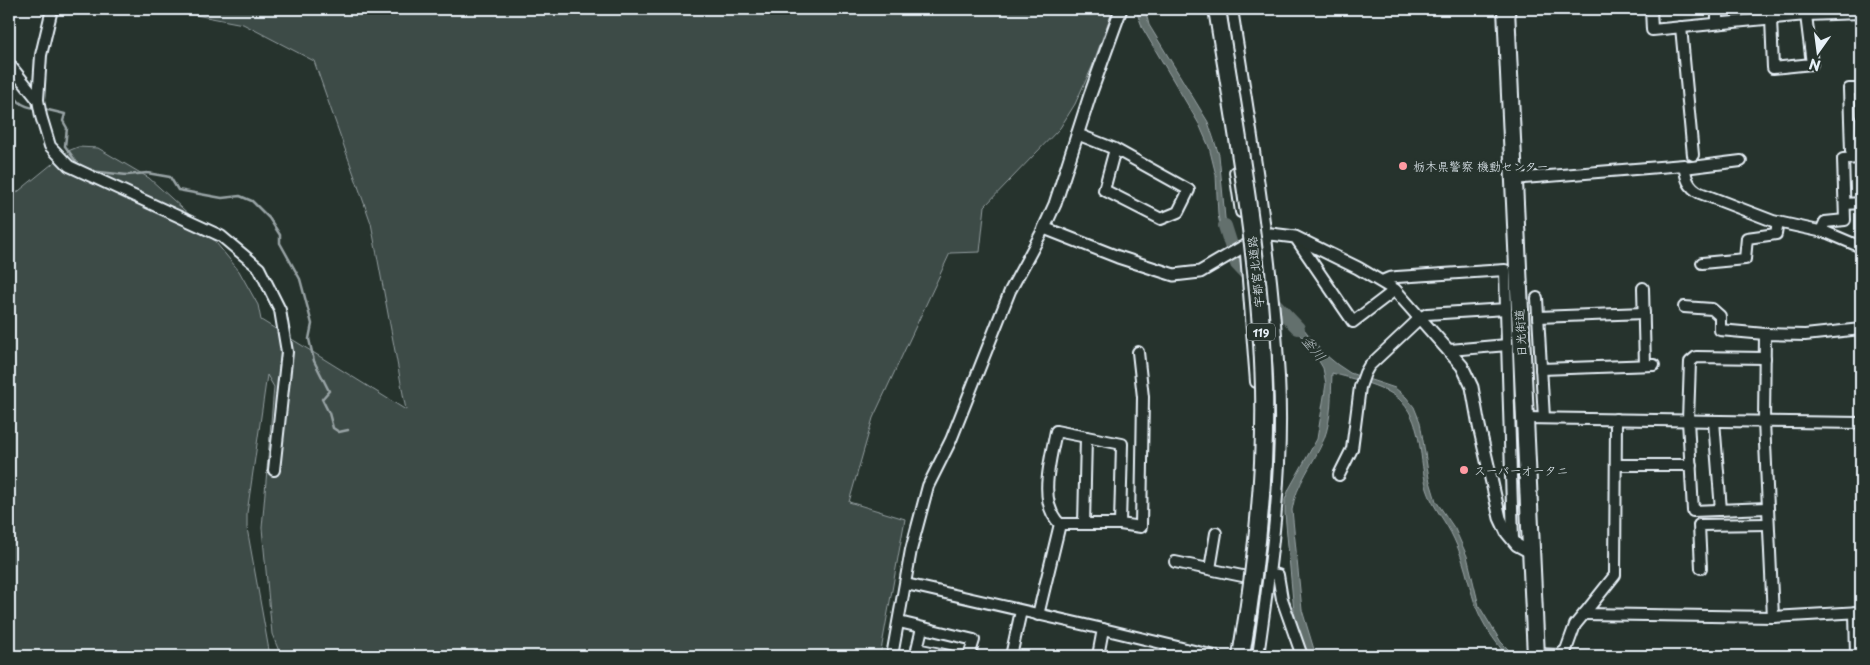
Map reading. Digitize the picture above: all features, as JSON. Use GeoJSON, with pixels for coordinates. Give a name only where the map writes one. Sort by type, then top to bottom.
{"type":"FeatureCollection","features":[{"type":"Feature","properties":{"kind":"highway","name":"宇都宮北道路"},"geometry":{"type":"LineString","coordinates":[[1217,9],[1253,249],[1261,322],[1264,389],[1263,460],[1254,574],[1241,656]]}},
{"type":"Feature","properties":{"kind":"highway","name":"宇都宮北道路"},"geometry":{"type":"LineString","coordinates":[[1229,9],[1264,247],[1275,388],[1274,460],[1270,516],[1264,575],[1252,656]]}},
{"type":"Feature","properties":{"kind":"highway","name":"日光街道"},"geometry":{"type":"LineString","coordinates":[[1506,9],[1536,655]]}},
{"type":"Feature","properties":{"kind":"street"},"geometry":{"type":"LineString","coordinates":[[52,9],[41,55],[38,100],[50,146],[69,166],[221,236],[259,268],[280,310],[286,352],[274,470]]}},
{"type":"Feature","properties":{"kind":"street"},"geometry":{"type":"LineString","coordinates":[[892,656],[911,550],[928,486],[951,440],[1010,291],[1055,204],[1077,134],[1121,9]]}},
{"type":"Feature","properties":{"kind":"street"},"geometry":{"type":"LineString","coordinates":[[1211,9],[1243,247],[1259,425],[1254,533],[1236,656]]}},
{"type":"Feature","properties":{"kind":"street"},"geometry":{"type":"LineString","coordinates":[[1232,9],[1266,236],[1279,378],[1278,493],[1270,574],[1258,656]]}},
{"type":"Feature","properties":{"kind":"street"},"geometry":{"type":"LineString","coordinates":[[1651,9],[1652,30],[1806,15],[1861,13]]}},
{"type":"Feature","properties":{"kind":"street"},"geometry":{"type":"LineString","coordinates":[[1717,9],[1717,23]]}},
{"type":"Feature","properties":{"kind":"street"},"geometry":{"type":"LineString","coordinates":[[1771,18],[1773,68],[1812,64],[1806,15]]}},
{"type":"Feature","properties":{"kind":"street"},"geometry":{"type":"LineString","coordinates":[[1681,27],[1694,155]]}},
{"type":"Feature","properties":{"kind":"street"},"geometry":{"type":"LineString","coordinates":[[9,64],[38,100]]}},
{"type":"Feature","properties":{"kind":"street"},"geometry":{"type":"LineString","coordinates":[[1851,151],[1849,89],[1861,89]]}},
{"type":"Feature","properties":{"kind":"street"},"geometry":{"type":"LineString","coordinates":[[1077,134],[1115,149],[1189,190],[1178,212],[1161,219],[1104,190],[1115,149]]}},
{"type":"Feature","properties":{"kind":"street"},"geometry":{"type":"LineString","coordinates":[[1821,231],[1825,222],[1845,220],[1843,159],[1861,158]]}},
{"type":"Feature","properties":{"kind":"street"},"geometry":{"type":"LineString","coordinates":[[1684,168],[1741,161]]}},
{"type":"Feature","properties":{"kind":"street"},"geometry":{"type":"LineString","coordinates":[[1513,178],[1684,164],[1686,178],[1692,189],[1778,222],[1821,231],[1861,247]]}},
{"type":"Feature","properties":{"kind":"street"},"geometry":{"type":"LineString","coordinates":[[1845,204],[1861,203]]}},
{"type":"Feature","properties":{"kind":"street"},"geometry":{"type":"LineString","coordinates":[[1702,263],[1746,259],[1747,238],[1776,234],[1778,222]]}},
{"type":"Feature","properties":{"kind":"street"},"geometry":{"type":"LineString","coordinates":[[1044,228],[1118,257],[1174,275],[1200,272],[1243,247],[1271,234],[1295,237],[1395,290],[1450,350],[1462,366],[1472,387],[1496,501],[1507,533],[1517,545],[1530,552]]}},
{"type":"Feature","properties":{"kind":"street"},"geometry":{"type":"LineString","coordinates":[[1295,237],[1352,322],[1395,290]]}},
{"type":"Feature","properties":{"kind":"street"},"geometry":{"type":"LineString","coordinates":[[1382,282],[1389,278],[1397,277],[1505,270],[1513,540]]}},
{"type":"Feature","properties":{"kind":"street"},"geometry":{"type":"LineString","coordinates":[[1541,369],[1650,365],[1643,288]]}},
{"type":"Feature","properties":{"kind":"street"},"geometry":{"type":"LineString","coordinates":[[1537,298],[1544,418]]}},
{"type":"Feature","properties":{"kind":"street"},"geometry":{"type":"LineString","coordinates":[[1684,307],[1712,309],[1720,316],[1720,330],[1805,335],[1861,329]]}},
{"type":"Feature","properties":{"kind":"street"},"geometry":{"type":"LineString","coordinates":[[1339,475],[1352,449],[1360,387],[1369,366],[1420,318],[1427,314],[1506,309]]}},
{"type":"Feature","properties":{"kind":"street"},"geometry":{"type":"LineString","coordinates":[[1538,317],[1644,313]]}},
{"type":"Feature","properties":{"kind":"street"},"geometry":{"type":"LineString","coordinates":[[1765,334],[1764,421],[1773,617]]}},
{"type":"Feature","properties":{"kind":"street"},"geometry":{"type":"LineString","coordinates":[[1450,350],[1507,346]]}},
{"type":"Feature","properties":{"kind":"street"},"geometry":{"type":"LineString","coordinates":[[1120,524],[1122,444],[1056,431],[1050,463],[1047,492],[1053,518],[1060,524],[1120,524],[1142,527],[1143,397],[1138,352]]}},
{"type":"Feature","properties":{"kind":"street"},"geometry":{"type":"LineString","coordinates":[[1765,358],[1696,357],[1690,362],[1688,420],[1693,511],[1767,508]]}},
{"type":"Feature","properties":{"kind":"street"},"geometry":{"type":"LineString","coordinates":[[1524,418],[1861,423]]}},
{"type":"Feature","properties":{"kind":"street"},"geometry":{"type":"LineString","coordinates":[[1536,655],[1559,656],[1566,650],[1575,625],[1616,574],[1616,419]]}},
{"type":"Feature","properties":{"kind":"street"},"geometry":{"type":"LineString","coordinates":[[1714,421],[1721,510]]}},
{"type":"Feature","properties":{"kind":"street"},"geometry":{"type":"LineString","coordinates":[[1084,524],[1086,437]]}},
{"type":"Feature","properties":{"kind":"street"},"geometry":{"type":"LineString","coordinates":[[1616,466],[1691,465]]}},
{"type":"Feature","properties":{"kind":"street"},"geometry":{"type":"LineString","coordinates":[[1038,615],[1060,524]]}},
{"type":"Feature","properties":{"kind":"street"},"geometry":{"type":"LineString","coordinates":[[1701,568],[1700,525],[1768,524]]}},
{"type":"Feature","properties":{"kind":"street"},"geometry":{"type":"LineString","coordinates":[[1210,569],[1216,533]]}},
{"type":"Feature","properties":{"kind":"street"},"geometry":{"type":"LineString","coordinates":[[1175,562],[1247,577]]}},
{"type":"Feature","properties":{"kind":"street"},"geometry":{"type":"LineString","coordinates":[[1270,574],[1278,575],[1282,599],[1302,656]]}},
{"type":"Feature","properties":{"kind":"street"},"geometry":{"type":"LineString","coordinates":[[906,584],[1215,656]]}},
{"type":"Feature","properties":{"kind":"street"},"geometry":{"type":"LineString","coordinates":[[1011,656],[1021,611]]}},
{"type":"Feature","properties":{"kind":"street"},"geometry":{"type":"LineString","coordinates":[[1584,614],[1773,617],[1858,612],[1856,656]]}},
{"type":"Feature","properties":{"kind":"street"},"geometry":{"type":"LineString","coordinates":[[899,622],[974,640],[969,656]]}},
{"type":"Feature","properties":{"kind":"street"},"geometry":{"type":"LineString","coordinates":[[922,628],[917,649],[949,656]]}},
{"type":"Feature","properties":{"kind":"street"},"geometry":{"type":"LineString","coordinates":[[1098,656],[1103,629]]}},
{"type":"Feature","properties":{"kind":"shaded area"},"geometry":{"type":"Polygon","coordinates":[[[164,9],[1113,9],[1092,67],[1075,104],[1060,128],[985,206],[980,252],[950,253],[873,418],[849,502],[905,519],[880,656],[281,656],[272,634],[262,528],[274,387],[267,375],[247,513],[247,528],[270,656],[9,656],[9,199],[68,151],[78,147],[98,148],[149,178],[204,228],[239,271],[258,305],[261,320],[406,410],[371,223],[314,61],[243,24],[164,9]]]}},
{"type":"Feature","properties":{"kind":"water"},"geometry":{"type":"Polygon","coordinates":[[[1137,9],[1145,9],[1149,25],[1208,122],[1219,155],[1225,218],[1231,241],[1224,244],[1218,215],[1216,175],[1209,147],[1199,124],[1143,29],[1137,9]]]}},
{"type":"Feature","properties":{"kind":"water"},"geometry":{"type":"Polygon","coordinates":[[[1290,311],[1321,351],[1338,365],[1350,373],[1395,388],[1414,407],[1420,422],[1429,478],[1436,501],[1455,529],[1467,556],[1479,606],[1501,642],[1515,656],[1507,656],[1481,618],[1451,532],[1427,489],[1417,432],[1409,411],[1396,396],[1379,387],[1332,373],[1331,406],[1327,431],[1297,491],[1292,510],[1302,610],[1316,656],[1308,656],[1294,612],[1285,500],[1289,489],[1317,439],[1326,384],[1323,368],[1311,348],[1284,316],[1290,311]]]}},
{"type":"Feature","properties":{"kind":"waterway"},"geometry":{"type":"LineString","coordinates":[[9,88],[20,102],[26,106],[36,108]]}},
{"type":"Feature","properties":{"kind":"waterway"},"geometry":{"type":"LineString","coordinates":[[44,109],[65,114],[63,121],[67,128],[65,146],[77,163],[90,171],[127,175],[147,173],[170,177],[178,190],[222,198],[240,196],[252,201],[269,218],[280,235],[280,243],[300,279],[312,324],[309,339],[314,361],[329,391],[322,399],[329,413],[333,428],[339,432],[348,430]]}},
{"type":"Feature","properties":{"kind":"waterway","name":"釜川"},"geometry":{"type":"LineString","coordinates":[[1225,226],[1237,264],[1298,328]]}},
{"type":"Feature","properties":{"kind":"place","name":"栃木県警察 機動センター"},"geometry":{"type":"Point","coordinates":[1403,166]}},
{"type":"Feature","properties":{"kind":"place","name":"スーパーオータニ"},"geometry":{"type":"Point","coordinates":[1464,470]}}]}
